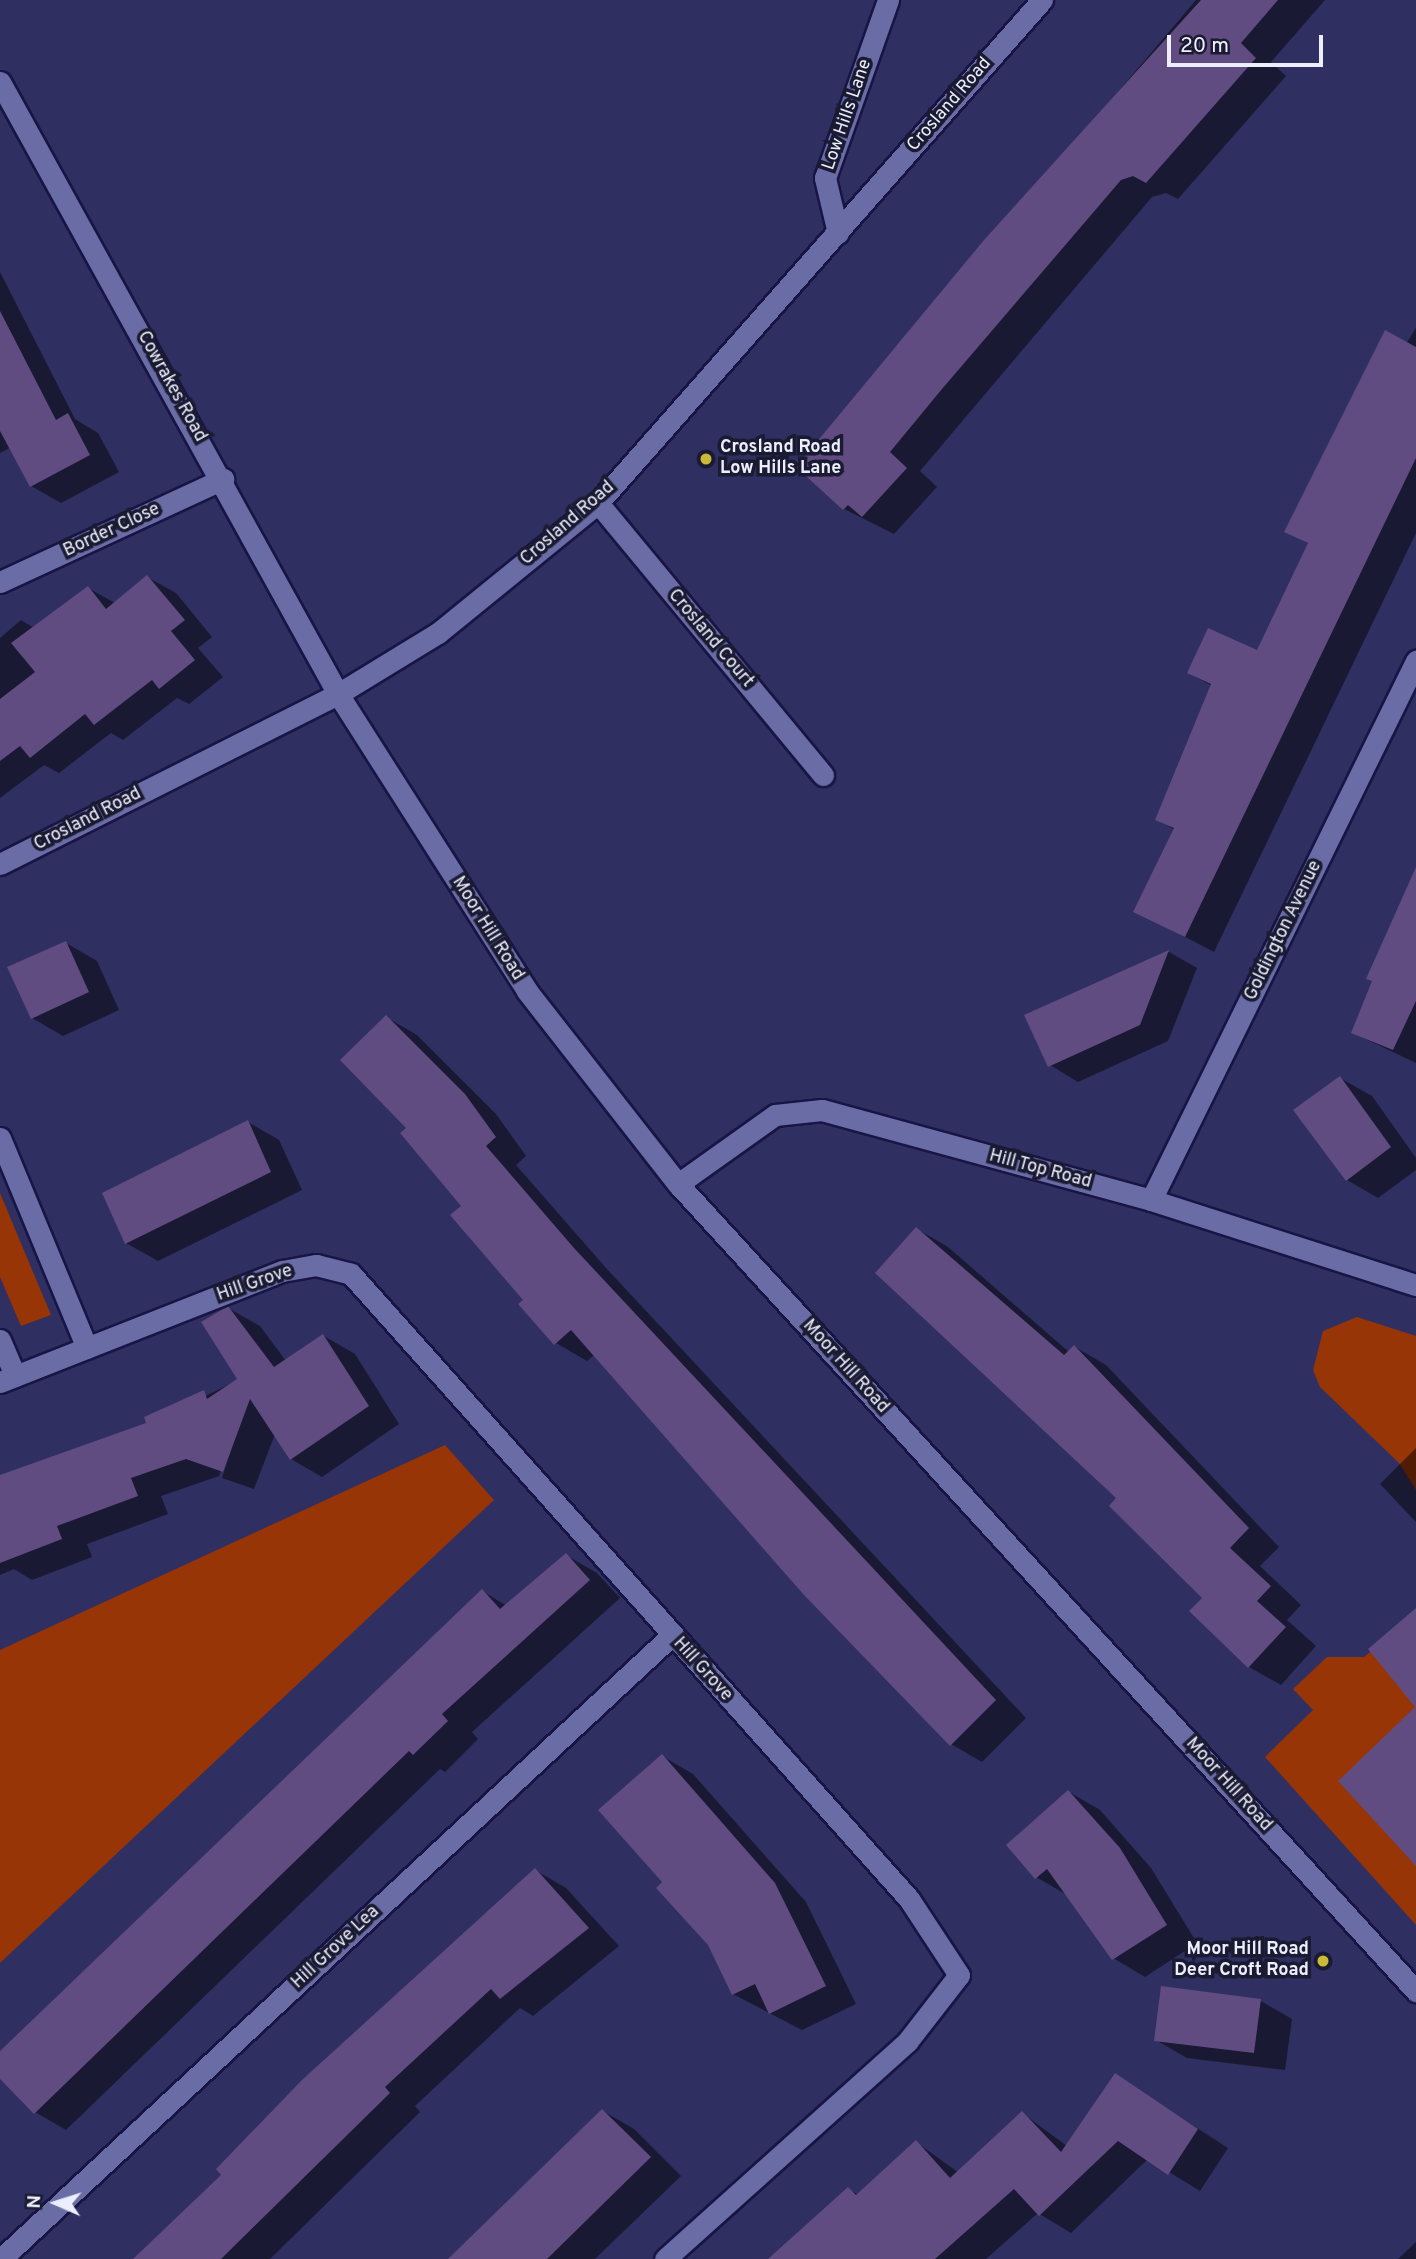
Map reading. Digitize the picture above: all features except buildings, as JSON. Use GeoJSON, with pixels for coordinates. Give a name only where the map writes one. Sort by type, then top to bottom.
{"type":"FeatureCollection","features":[{"type":"Feature","properties":{"kind":"street","name":"Low Hills Lane"},"geometry":{"type":"LineString","coordinates":[[838,233],[825,178],[888,0]]}},
{"type":"Feature","properties":{"kind":"street","name":"Crosland Road"},"geometry":{"type":"LineString","coordinates":[[0,864],[338,694],[438,634],[598,503],[1042,0]]}},
{"type":"Feature","properties":{"kind":"street","name":"Cowrakes Road"},"geometry":{"type":"LineString","coordinates":[[0,82],[223,479],[338,694]]}},
{"type":"Feature","properties":{"kind":"street","name":"Border Close"},"geometry":{"type":"LineString","coordinates":[[0,582],[223,479]]}},
{"type":"Feature","properties":{"kind":"street","name":"Crosland Court"},"geometry":{"type":"LineString","coordinates":[[598,503],[823,775]]}},
{"type":"Feature","properties":{"kind":"street","name":"Goldington Avenue"},"geometry":{"type":"LineString","coordinates":[[1151,1200],[1416,661]]}},
{"type":"Feature","properties":{"kind":"street","name":"Moor Hill Road"},"geometry":{"type":"LineString","coordinates":[[338,694],[527,991],[678,1184],[1416,1991]]}},
{"type":"Feature","properties":{"kind":"street","name":"Hill Top Road"},"geometry":{"type":"LineString","coordinates":[[678,1184],[775,1115],[822,1110],[1151,1200],[1416,1285]]}},
{"type":"Feature","properties":{"kind":"street"},"geometry":{"type":"LineString","coordinates":[[0,1138],[87,1348]]}},
{"type":"Feature","properties":{"kind":"street","name":"Hill Grove"},"geometry":{"type":"LineString","coordinates":[[0,1340],[7,1379],[282,1271],[316,1265],[351,1274],[671,1636],[909,1899],[959,1975],[907,2042],[665,2259]]}},
{"type":"Feature","properties":{"kind":"street","name":"Hill Grove Lea"},"geometry":{"type":"LineString","coordinates":[[1,2259],[671,1636]]}},
{"type":"Feature","properties":{"kind":"shaded area"},"geometry":{"type":"Polygon","coordinates":[[[0,1193],[51,1315],[21,1326],[0,1277],[0,1193]]]}},
{"type":"Feature","properties":{"kind":"shaded area"},"geometry":{"type":"Polygon","coordinates":[[[1357,1317],[1416,1336],[1416,1490],[1399,1463],[1320,1387],[1313,1370],[1323,1331],[1357,1317]]]}},
{"type":"Feature","properties":{"kind":"shaded area"},"geometry":{"type":"Polygon","coordinates":[[[445,1445],[494,1500],[0,1963],[0,1650],[445,1445]]]}},
{"type":"Feature","properties":{"kind":"shaded area"},"geometry":{"type":"Polygon","coordinates":[[[1416,1614],[1416,1925],[1265,1757],[1313,1710],[1293,1689],[1327,1657],[1364,1657],[1416,1614]]]}},
{"type":"Feature","properties":{"kind":"place","name":"Crosland Road Low Hills Lane"},"geometry":{"type":"Point","coordinates":[706,459]}},
{"type":"Feature","properties":{"kind":"place","name":"Moor Hill Road Deer Croft Road"},"geometry":{"type":"Point","coordinates":[1323,1961]}}]}
